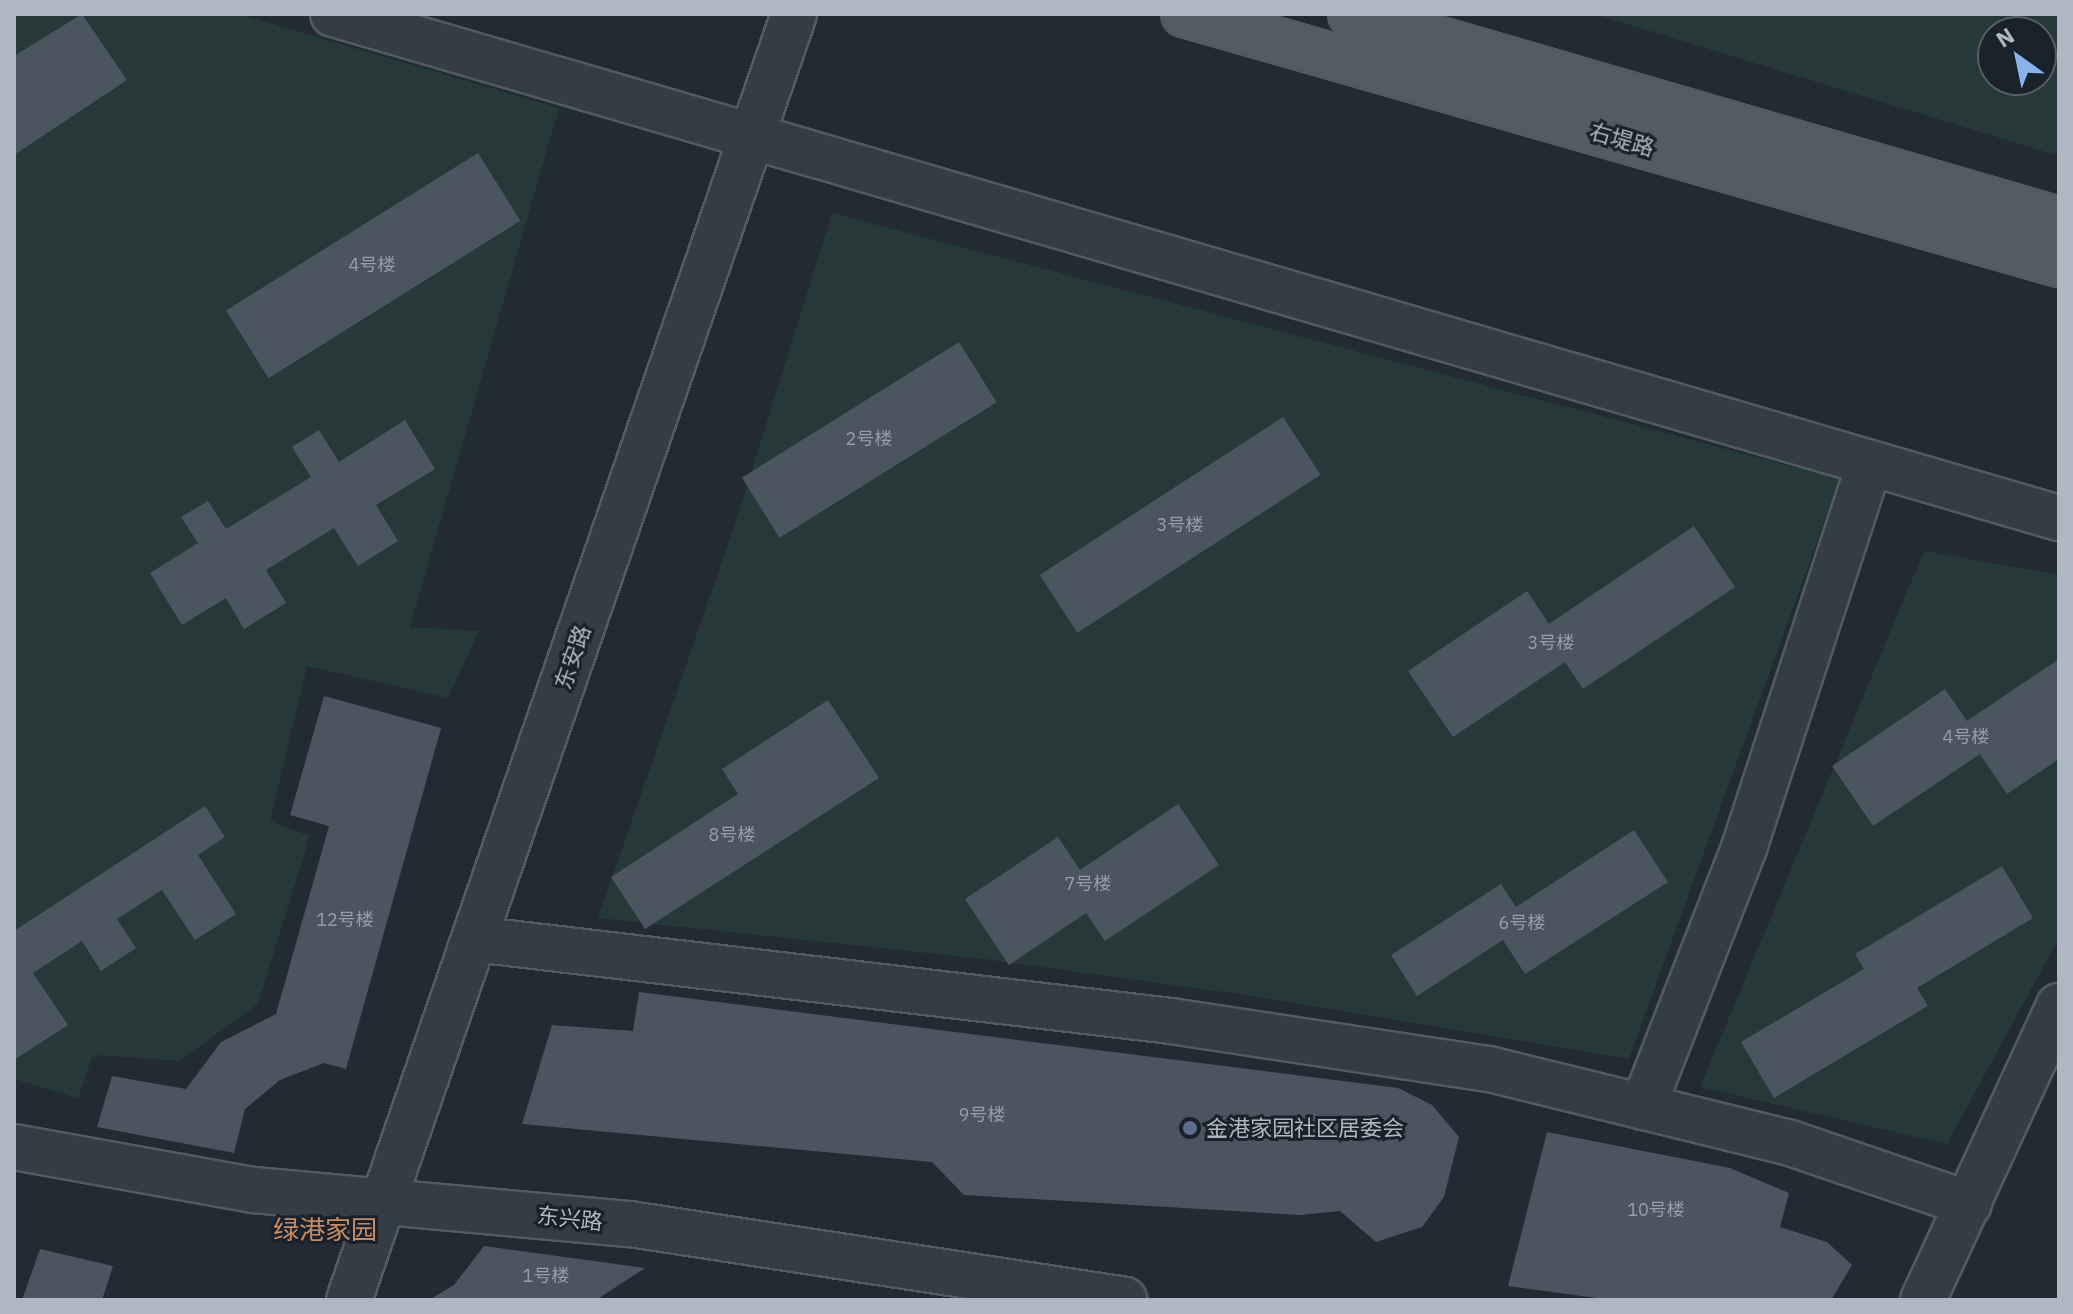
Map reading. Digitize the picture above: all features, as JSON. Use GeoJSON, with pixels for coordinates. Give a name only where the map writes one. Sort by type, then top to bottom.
{"type":"FeatureCollection","features":[{"type":"Feature","properties":{"kind":"main road","name":"右堤路"},"geometry":{"type":"LineString","coordinates":[[1184,14],[2059,264]]}},
{"type":"Feature","properties":{"kind":"main road","name":"右堤路"},"geometry":{"type":"LineString","coordinates":[[1351,14],[2059,220]]}},
{"type":"Feature","properties":{"kind":"street"},"geometry":{"type":"LineString","coordinates":[[333,14],[1869,466],[2059,518]]}},
{"type":"Feature","properties":{"kind":"street","name":"东安路"},"geometry":{"type":"LineString","coordinates":[[349,1300],[794,14]]}},
{"type":"Feature","properties":{"kind":"street"},"geometry":{"type":"LineString","coordinates":[[1643,1107],[1744,848],[1869,466]]}},
{"type":"Feature","properties":{"kind":"street"},"geometry":{"type":"LineString","coordinates":[[474,939],[1171,1021],[1489,1069],[1790,1143],[1969,1204]]}},
{"type":"Feature","properties":{"kind":"street"},"geometry":{"type":"LineString","coordinates":[[1923,1300],[2059,1006]]}},
{"type":"Feature","properties":{"kind":"street","name":"东兴路"},"geometry":{"type":"LineString","coordinates":[[14,1147],[254,1190],[630,1224],[1124,1300]]}},
{"type":"Feature","properties":{"kind":"shaded area"},"geometry":{"type":"Polygon","coordinates":[[[14,14],[239,14],[559,108],[410,627],[479,631],[448,698],[307,666],[270,821],[310,836],[258,1004],[179,1061],[93,1055],[78,1098],[14,1079],[14,14]]]}},
{"type":"Feature","properties":{"kind":"shaded area"},"geometry":{"type":"Polygon","coordinates":[[[1594,14],[2059,14],[2059,156],[1594,14]]]}},
{"type":"Feature","properties":{"kind":"shaded area"},"geometry":{"type":"Polygon","coordinates":[[[832,213],[1840,479],[1629,1059],[1260,997],[984,959],[598,918],[733,530],[832,213]]]}},
{"type":"Feature","properties":{"kind":"shaded area"},"geometry":{"type":"Polygon","coordinates":[[[1924,551],[2056,574],[2059,567],[2059,938],[1947,1144],[1700,1087],[1924,551]]]}},
{"type":"Feature","properties":{"kind":"building"},"geometry":{"type":"Polygon","coordinates":[[[82,14],[127,80],[14,155],[14,56],[82,14]]]}},
{"type":"Feature","properties":{"kind":"building"},"geometry":{"type":"Polygon","coordinates":[[[478,153],[520,221],[269,378],[226,310],[478,153]]]}},
{"type":"Feature","properties":{"kind":"building"},"geometry":{"type":"Polygon","coordinates":[[[959,342],[997,402],[780,538],[742,478],[959,342]]]}},
{"type":"Feature","properties":{"kind":"building"},"geometry":{"type":"Polygon","coordinates":[[[1283,417],[1321,475],[1077,633],[1040,575],[1283,417]]]}},
{"type":"Feature","properties":{"kind":"building"},"geometry":{"type":"Polygon","coordinates":[[[405,420],[435,469],[376,505],[398,541],[358,566],[334,528],[266,570],[286,603],[244,629],[226,598],[182,625],[150,573],[198,543],[181,517],[208,501],[226,529],[311,477],[292,447],[319,430],[339,462],[405,420]]]}},
{"type":"Feature","properties":{"kind":"building"},"geometry":{"type":"Polygon","coordinates":[[[1694,526],[1735,587],[1583,689],[1565,662],[1453,737],[1408,671],[1527,591],[1549,624],[1694,526]]]}},
{"type":"Feature","properties":{"kind":"building"},"geometry":{"type":"Polygon","coordinates":[[[2059,659],[2059,759],[2007,794],[1980,754],[1873,826],[1832,766],[1945,689],[1967,721],[2059,659]]]}},
{"type":"Feature","properties":{"kind":"building"},"geometry":{"type":"Polygon","coordinates":[[[324,696],[441,728],[346,1069],[324,1063],[280,1080],[245,1109],[234,1153],[97,1127],[112,1076],[186,1089],[221,1042],[276,1014],[329,826],[290,815],[324,696]]]}},
{"type":"Feature","properties":{"kind":"building"},"geometry":{"type":"Polygon","coordinates":[[[828,700],[879,778],[645,929],[611,877],[738,794],[722,769],[828,700]]]}},
{"type":"Feature","properties":{"kind":"building"},"geometry":{"type":"Polygon","coordinates":[[[1178,804],[1219,865],[1105,941],[1086,913],[1009,965],[965,899],[1058,837],[1080,870],[1178,804]]]}},
{"type":"Feature","properties":{"kind":"building"},"geometry":{"type":"Polygon","coordinates":[[[205,806],[225,837],[198,855],[236,914],[195,940],[162,890],[117,919],[136,948],[101,971],[82,941],[33,973],[68,1025],[14,1060],[14,931],[205,806]]]}},
{"type":"Feature","properties":{"kind":"building"},"geometry":{"type":"Polygon","coordinates":[[[1634,830],[1668,882],[1525,974],[1503,940],[1417,996],[1391,955],[1501,884],[1516,907],[1634,830]]]}},
{"type":"Feature","properties":{"kind":"building"},"geometry":{"type":"Polygon","coordinates":[[[2002,866],[2033,918],[1917,988],[1928,1006],[1774,1098],[1741,1042],[1864,969],[1855,954],[2002,866]]]}},
{"type":"Feature","properties":{"kind":"building"},"geometry":{"type":"Polygon","coordinates":[[[639,992],[1398,1088],[1432,1105],[1459,1137],[1444,1197],[1422,1227],[1376,1242],[1340,1211],[1300,1215],[964,1195],[932,1162],[522,1124],[552,1025],[633,1031],[639,992]]]}},
{"type":"Feature","properties":{"kind":"building"},"geometry":{"type":"Polygon","coordinates":[[[1547,1132],[1730,1168],[1789,1193],[1780,1227],[1827,1242],[1852,1265],[1831,1300],[1611,1300],[1508,1286],[1547,1132]]]}},
{"type":"Feature","properties":{"kind":"building"},"geometry":{"type":"Polygon","coordinates":[[[484,1246],[645,1268],[596,1300],[429,1300],[454,1285],[484,1246]]]}},
{"type":"Feature","properties":{"kind":"building"},"geometry":{"type":"Polygon","coordinates":[[[40,1249],[113,1266],[102,1300],[22,1300],[40,1249]]]}},
{"type":"Feature","properties":{"kind":"place","name":"金港家园社区居委会"},"geometry":{"type":"Point","coordinates":[1190,1128]}},
{"type":"Feature","properties":{"kind":"district","name":"绿港家园"},"geometry":{"type":"Point","coordinates":[325,1230]}}]}
